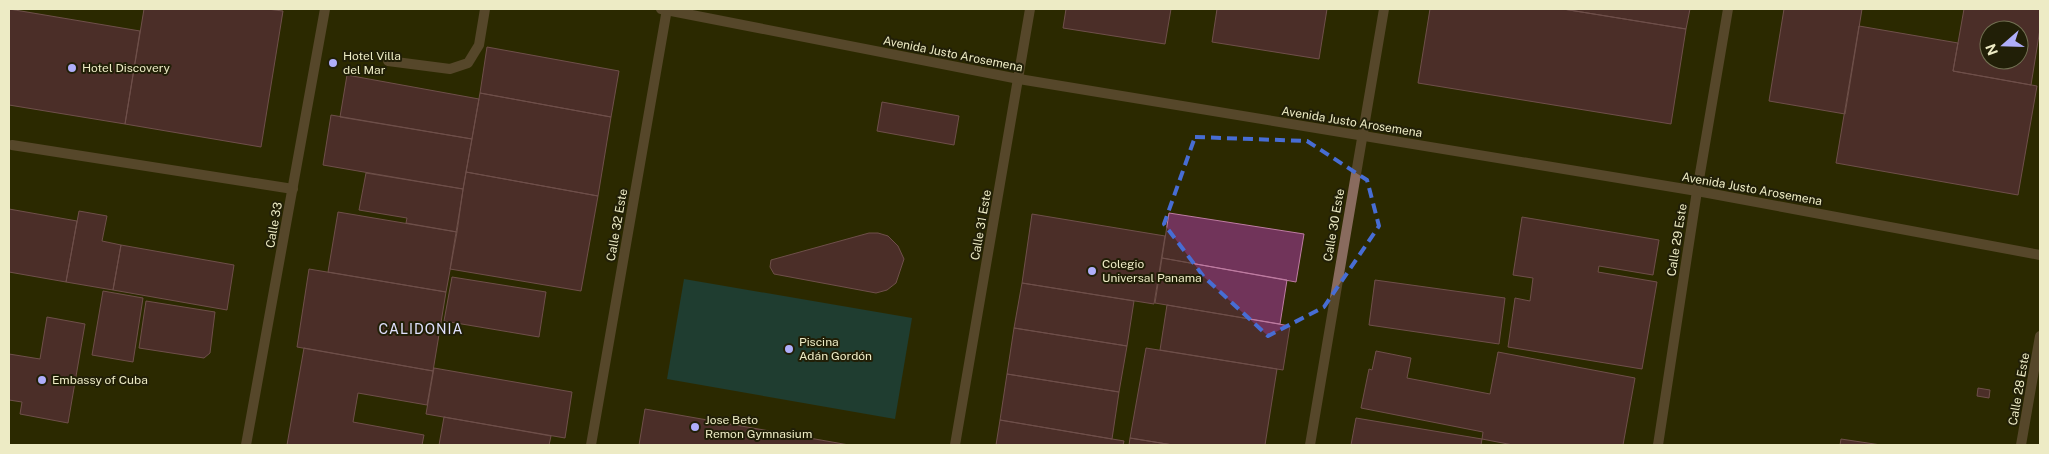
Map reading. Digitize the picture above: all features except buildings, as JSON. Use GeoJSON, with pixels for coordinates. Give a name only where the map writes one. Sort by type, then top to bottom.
{"type":"FeatureCollection","features":[{"type":"Feature","properties":{"kind":"street","name":"Calle 33"},"geometry":{"type":"LineString","coordinates":[[246,445],[325,9]]}},
{"type":"Feature","properties":{"kind":"street"},"geometry":{"type":"LineString","coordinates":[[388,61],[450,69],[468,64],[479,45],[484,9]]}},
{"type":"Feature","properties":{"kind":"street","name":"Avenida Justo Arosemena"},"geometry":{"type":"LineString","coordinates":[[665,9],[1019,79],[1697,191],[2040,255]]}},
{"type":"Feature","properties":{"kind":"street","name":"Calle 32 Este"},"geometry":{"type":"LineString","coordinates":[[591,445],[665,9]]}},
{"type":"Feature","properties":{"kind":"street","name":"Calle 31 Este"},"geometry":{"type":"LineString","coordinates":[[955,445],[1030,9]]}},
{"type":"Feature","properties":{"kind":"street","name":"Calle 30 Este"},"geometry":{"type":"LineString","coordinates":[[1310,445],[1384,9]]}},
{"type":"Feature","properties":{"kind":"street","name":"Calle 29 Este"},"geometry":{"type":"LineString","coordinates":[[1658,445],[1697,191],[1728,9]]}},
{"type":"Feature","properties":{"kind":"street"},"geometry":{"type":"LineString","coordinates":[[12,146],[293,189]]}},
{"type":"Feature","properties":{"kind":"street","name":"Calle 28 Este"},"geometry":{"type":"LineString","coordinates":[[2021,445],[2040,336]]}},
{"type":"Feature","properties":{"kind":"highlighted area"},"geometry":{"type":"Polygon","coordinates":[[[1195,137],[1307,141],[1367,180],[1379,226],[1324,307],[1268,336],[1204,277],[1164,224],[1195,137]]]}},
{"type":"Feature","properties":{"kind":"water","name":"Piscina Adán Gordón"},"geometry":{"type":"Polygon","coordinates":[[[684,279],[912,318],[895,419],[667,379],[684,279]]]}},
{"type":"Feature","properties":{"kind":"place","name":"Hotel Villa del Mar"},"geometry":{"type":"Point","coordinates":[333,63]}},
{"type":"Feature","properties":{"kind":"place","name":"Hotel Discovery"},"geometry":{"type":"Point","coordinates":[72,68]}},
{"type":"Feature","properties":{"kind":"place","name":"Colegio Universal Panama"},"geometry":{"type":"Point","coordinates":[1092,271]}},
{"type":"Feature","properties":{"kind":"place","name":"Piscina Adán Gordón"},"geometry":{"type":"Point","coordinates":[789,349]}},
{"type":"Feature","properties":{"kind":"place","name":"Embassy of Cuba"},"geometry":{"type":"Point","coordinates":[42,380]}},
{"type":"Feature","properties":{"kind":"place","name":"Jose Beto Remon Gymnasium"},"geometry":{"type":"Point","coordinates":[695,427]}},
{"type":"Feature","properties":{"kind":"district","name":"CALIDONIA"},"geometry":{"type":"Point","coordinates":[421,329]}}]}
